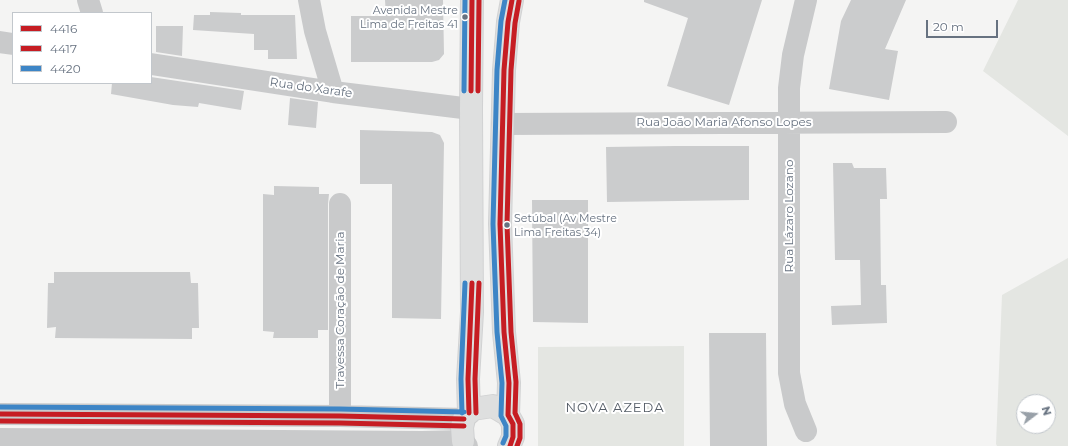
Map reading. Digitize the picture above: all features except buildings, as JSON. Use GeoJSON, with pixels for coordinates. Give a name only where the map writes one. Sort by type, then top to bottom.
{"type":"FeatureCollection","features":[{"type":"Feature","properties":{"kind":"main road"},"geometry":{"type":"LineString","coordinates":[[465,443],[462,427],[466,416],[472,312],[472,0]]}},
{"type":"Feature","properties":{"kind":"main road"},"geometry":{"type":"LineString","coordinates":[[508,415],[509,383],[504,332],[500,224],[502,124],[508,22],[512,0]]}},
{"type":"Feature","properties":{"kind":"main road"},"geometry":{"type":"LineString","coordinates":[[466,416],[473,410],[493,406],[508,415],[513,424],[513,437],[509,446]]}},
{"type":"Feature","properties":{"kind":"street"},"geometry":{"type":"LineString","coordinates":[[88,0],[92,12]]}},
{"type":"Feature","properties":{"kind":"street"},"geometry":{"type":"LineString","coordinates":[[309,0],[315,31],[333,92]]}},
{"type":"Feature","properties":{"kind":"street","name":"Rua Lázaro Lozano"},"geometry":{"type":"LineString","coordinates":[[806,0],[793,55],[789,88],[789,373],[795,404],[806,431]]}},
{"type":"Feature","properties":{"kind":"street"},"geometry":{"type":"LineString","coordinates":[[0,42],[12,44]]}},
{"type":"Feature","properties":{"kind":"street","name":"Rua do Xarafe"},"geometry":{"type":"LineString","coordinates":[[152,64],[333,92],[471,109]]}},
{"type":"Feature","properties":{"kind":"street","name":"Rua João Maria Afonso Lopes"},"geometry":{"type":"LineString","coordinates":[[502,124],[946,122]]}},
{"type":"Feature","properties":{"kind":"street","name":"Travessa Coração de Maria"},"geometry":{"type":"LineString","coordinates":[[340,204],[340,416]]}},
{"type":"Feature","properties":{"kind":"street"},"geometry":{"type":"LineString","coordinates":[[0,414],[466,416]]}},
{"type":"Feature","properties":{"kind":"street"},"geometry":{"type":"LineString","coordinates":[[0,439],[214,443],[465,443]]}},
{"type":"Feature","properties":{"kind":"shaded area"},"geometry":{"type":"Polygon","coordinates":[[[1018,0],[1068,0],[1068,136],[983,71],[1018,0]]]}},
{"type":"Feature","properties":{"kind":"shaded area"},"geometry":{"type":"Polygon","coordinates":[[[1068,258],[1068,446],[997,446],[1002,295],[1068,258]]]}},
{"type":"Feature","properties":{"kind":"shaded area"},"geometry":{"type":"Polygon","coordinates":[[[684,346],[684,446],[538,446],[538,347],[684,346]]]}},
{"type":"Feature","properties":{"kind":"transit line","name":"4420"},"geometry":{"type":"LineString","coordinates":[[464,91],[465,0]]}},
{"type":"Feature","properties":{"kind":"transit line","name":"4416"},"geometry":{"type":"LineString","coordinates":[[471,91],[472,0]]}},
{"type":"Feature","properties":{"kind":"transit line","name":"4417"},"geometry":{"type":"LineString","coordinates":[[478,91],[479,0]]}},
{"type":"Feature","properties":{"kind":"transit line","name":"4420"},"geometry":{"type":"LineString","coordinates":[[503,443],[506,436],[506,426],[501,416],[502,383],[497,332],[493,224],[497,70],[501,21],[505,0]]}},
{"type":"Feature","properties":{"kind":"transit line","name":"4416"},"geometry":{"type":"LineString","coordinates":[[510,446],[513,437],[513,424],[508,415],[509,383],[504,332],[500,224],[504,70],[508,22],[512,0]]}},
{"type":"Feature","properties":{"kind":"transit line","name":"4417"},"geometry":{"type":"LineString","coordinates":[[517,446],[520,438],[520,424],[515,413],[516,382],[511,332],[507,224],[511,70],[515,23],[519,1]]}},
{"type":"Feature","properties":{"kind":"transit line","name":"4420"},"geometry":{"type":"LineString","coordinates":[[462,413],[461,379],[465,283]]}},
{"type":"Feature","properties":{"kind":"transit line","name":"4416"},"geometry":{"type":"LineString","coordinates":[[469,413],[468,379],[472,283]]}},
{"type":"Feature","properties":{"kind":"transit line","name":"4417"},"geometry":{"type":"LineString","coordinates":[[476,413],[475,379],[479,283]]}},
{"type":"Feature","properties":{"kind":"transit line","name":"4420"},"geometry":{"type":"LineString","coordinates":[[0,407],[340,409],[464,412]]}},
{"type":"Feature","properties":{"kind":"transit line","name":"4416"},"geometry":{"type":"LineString","coordinates":[[0,414],[340,416],[464,419]]}},
{"type":"Feature","properties":{"kind":"transit line","name":"4417"},"geometry":{"type":"LineString","coordinates":[[0,421],[340,423],[464,426]]}},
{"type":"Feature","properties":{"kind":"place","name":"Avenida Mestre Lima de Freitas 41"},"geometry":{"type":"Point","coordinates":[465,17]}},
{"type":"Feature","properties":{"kind":"place","name":"Setúbal (Av Mestre Lima Freitas 34)"},"geometry":{"type":"Point","coordinates":[507,225]}},
{"type":"Feature","properties":{"kind":"district","name":"NOVA AZEDA"},"geometry":{"type":"Point","coordinates":[615,408]}}]}
